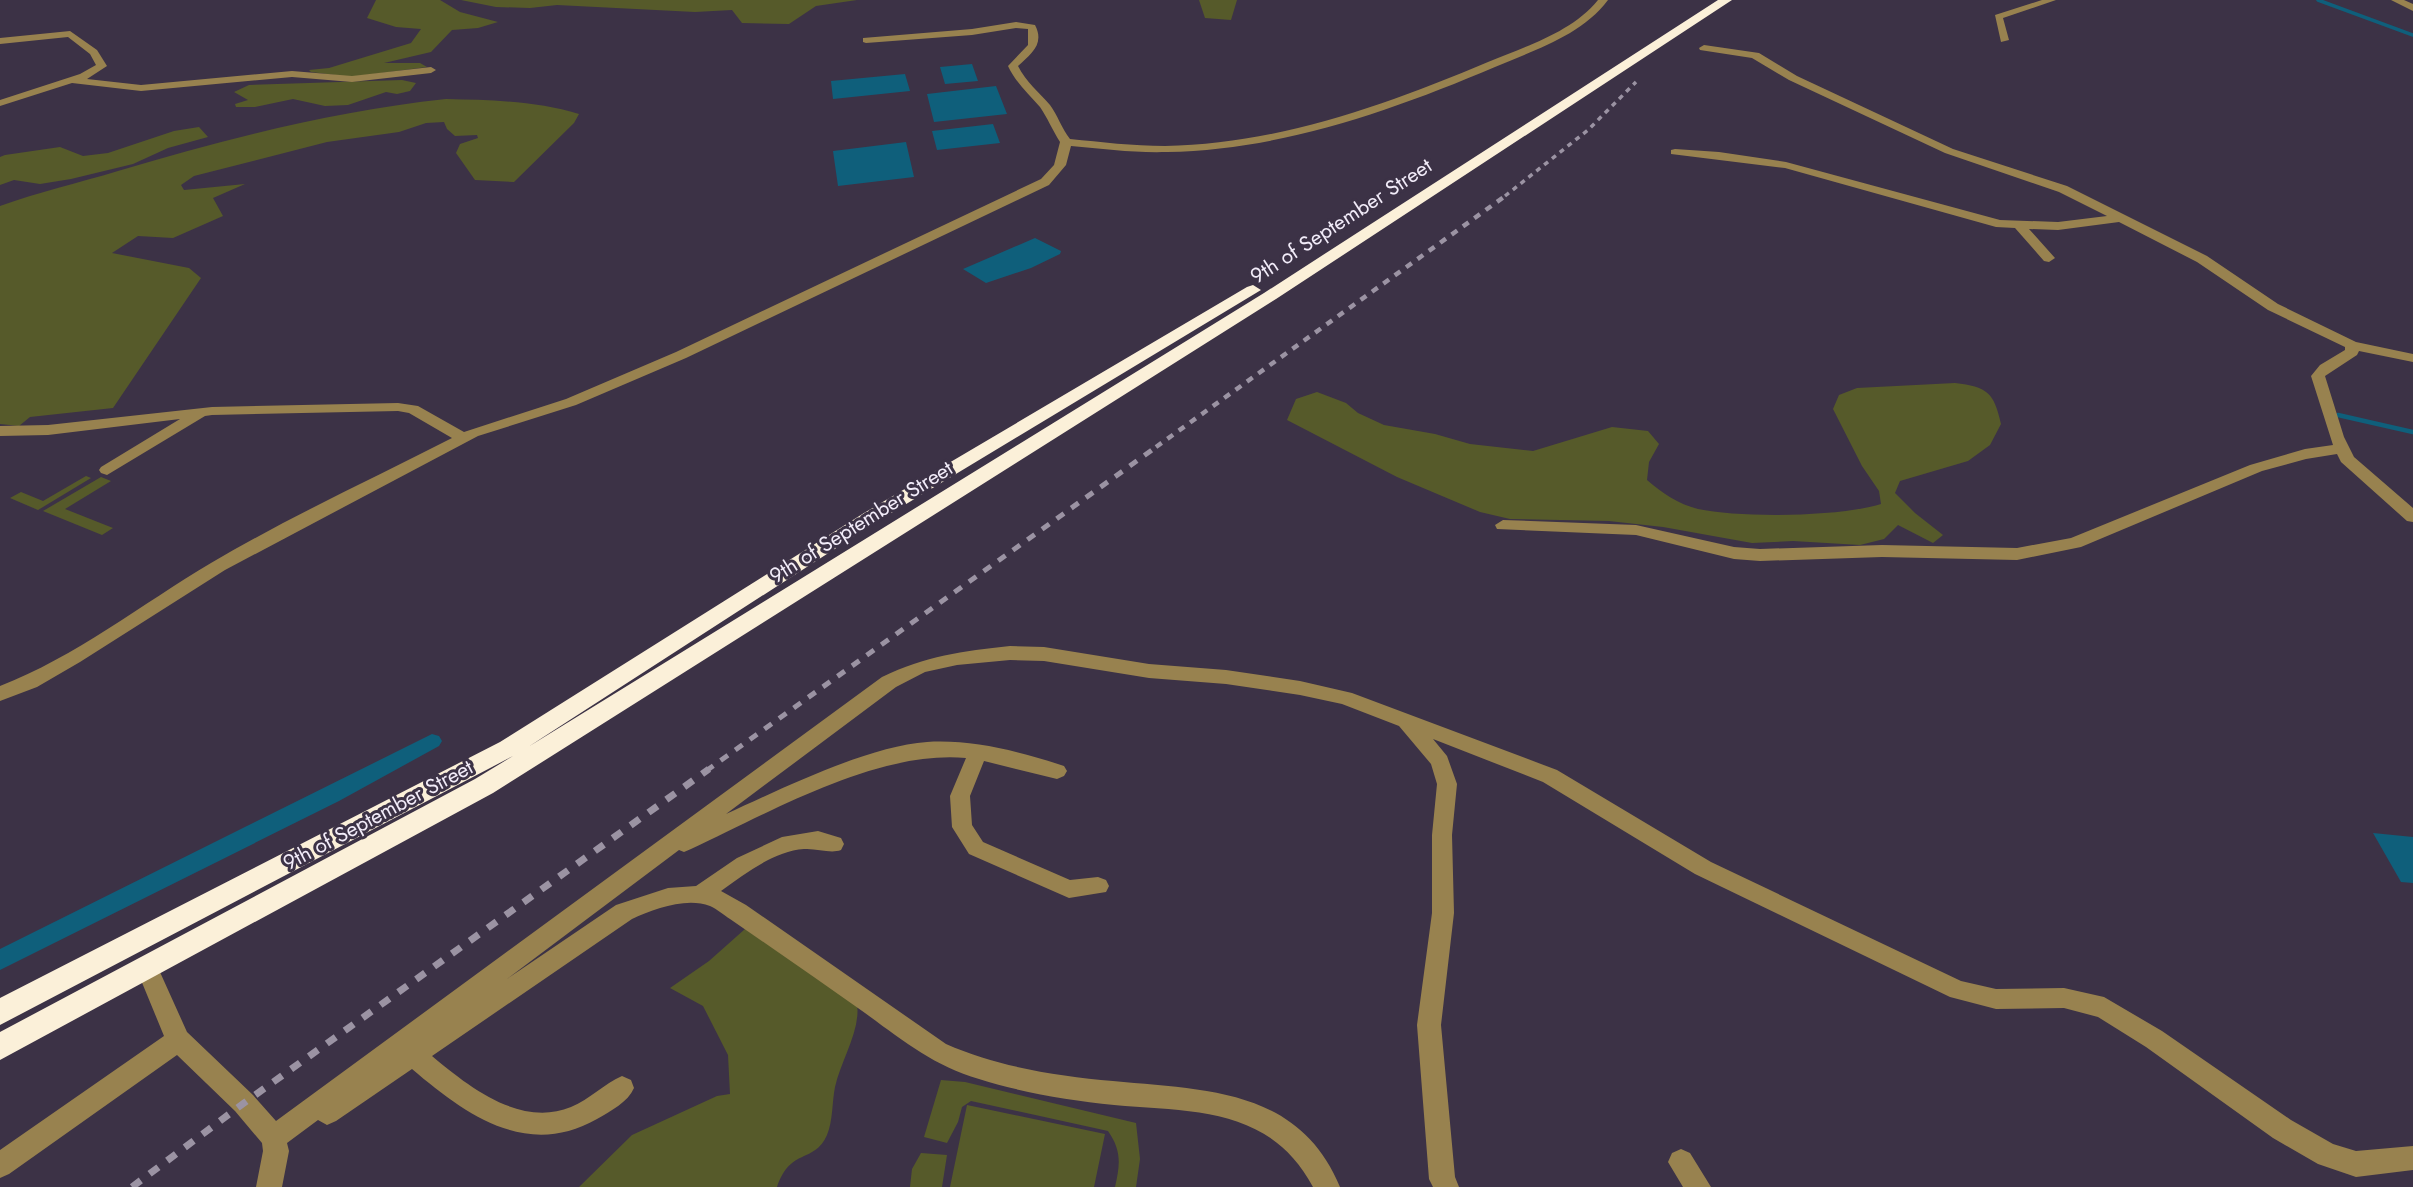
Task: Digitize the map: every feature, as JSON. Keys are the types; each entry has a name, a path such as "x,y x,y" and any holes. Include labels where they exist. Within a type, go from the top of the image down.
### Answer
{"highway":[{"name":"9th of September Street","path":"0,1012 508,748 871,517 1270,279 1709,0"},
{"name":"9th of September Street","path":"0,1047 484,786 1281,289 1726,0"}],"street":[{"path":"1066,142 1169,149 1222,145 1309,131 1425,91 1545,41 1594,13 1603,0"},
{"path":"2004,40 1998,17 2051,0"},
{"path":"2396,0 2413,8"},
{"path":"0,694 30,682 74,657 219,566 464,438 571,401 681,355 1045,183 1055,175 1066,142 1050,119 1047,109 1014,71 1013,66 1033,46 1036,34 1030,25 866,40"},
{"path":"0,41 70,34 100,58 102,66 99,70 72,80 0,103"},
{"path":"1704,48 1755,55 1793,78 1949,151 2063,189 2202,259 2273,307 2353,345 2413,358"},
{"path":"72,80 141,88 297,74 352,79 431,70"},
{"path":"1675,152 1719,155 1786,165 1979,219 2020,226 2058,226 2122,218"},
{"path":"2020,226 2049,258"},
{"path":"2353,345 2352,352 2325,368 2318,376 2341,449 2347,459 2413,517"},
{"path":"0,431 48,430 204,411 398,407 413,409 464,438"},
{"path":"107,470 204,411"},
{"path":"1503,525 1636,530 1734,553 1760,555 1882,551 2017,554 2075,543 2256,468 2305,454 2341,449"},
{"path":"269,1187 275,1144 889,681 920,667 957,658 1010,653 1044,654 1149,671 1226,677 1345,698 1550,776 1703,867 1958,990 1996,999 2064,998 2104,1008 2154,1039 2282,1129 2327,1155 2356,1164 2413,1157"},
{"path":"1405,721 1440,761 1447,784 1442,835 1443,913 1429,1025 1442,1179 1446,1187"},
{"path":"652,858 815,782 897,754 934,749 978,753 1057,771"},
{"path":"978,753 960,796 962,827 976,848 1069,889 1098,886"},
{"path":"699,896 723,877 772,849 800,841 823,839 834,844"},
{"path":"275,1144 413,1055 624,912 654,900 685,894 714,898 738,912 939,1052 983,1068 1029,1080 1233,1106 1268,1118 1298,1140 1327,1187"},
{"path":"147,968 178,1040 244,1103 275,1144"},
{"path":"0,1165 178,1040"},
{"path":"413,1055 446,1083 484,1108 525,1122 556,1123 594,1109 622,1088"},
{"path":"1681,1163 1698,1187"}],"green space":[{"path":"376,0 440,0 460,12 498,22 478,28 452,30 431,52 384,63 420,63 427,67 351,77 311,72 309,70 329,68 411,43 421,29 396,27 367,18"},
{"path":"461,0 857,0 816,6 789,24 742,23 732,10 695,12 557,5 530,8 496,7"},
{"path":"1199,0 1237,0 1231,20 1205,18"},
{"path":"402,80 416,83 410,91 397,94 386,92 348,105 325,106 293,99 255,107 236,107 235,104 248,100 234,92 249,85"},
{"path":"446,99 530,104 579,114 574,123 514,182 475,180 456,153 460,144 478,138 477,135 455,136 444,122 426,123 399,132 327,142 194,176 181,185 184,190 245,184 213,198 223,216 173,238 138,236 112,253 189,268 201,278 113,408 30,417 19,426 0,424 0,206 158,159 280,127"},
{"path":"199,127 208,137 168,148 133,164 40,184 14,180 0,185 0,157 5,155 60,147 83,156 108,153 174,131"},
{"path":"1955,383 1982,389 1987,393 1992,398 2001,424 1990,445 1968,461 1900,481 1895,493 1943,535 1933,543 1898,525 1884,539 1860,545 1793,541 1752,543 1663,527 1609,521 1510,519 1480,512 1397,477 1287,420 1296,399 1317,392 1346,403 1358,413 1384,425 1435,434 1470,444 1533,451 1612,427 1648,431 1659,444 1649,462 1647,480 1677,501 1716,512 1816,514 1881,504 1879,491 1862,466 1833,409 1839,395 1857,388"},
{"path":"86,476 91,478 38,510 10,498 21,492 43,501"},
{"path":"101,477 111,481 65,509 113,528 102,535 43,511"},
{"path":"745,929 857,1004 856,1024 838,1077 830,1124 822,1144 789,1166 777,1187 579,1187 632,1135 717,1096 730,1094 728,1055 703,1006 670,988 709,961"},
{"path":"941,1080 965,1082 1136,1123 1140,1159 1136,1187 1115,1187 1119,1158 1116,1145 1108,1131 971,1101 962,1107 947,1143 924,1137"},
{"path":"967,1105 1105,1134 1094,1187 950,1187"},
{"path":"921,1153 947,1155 942,1187 910,1187 912,1169"}],"water":[{"path":"972,64 978,81 945,84 940,67"},
{"path":"905,74 910,91 833,99 831,81"},
{"path":"996,86 1007,114 934,122 927,94"},
{"path":"993,124 1000,143 937,150 932,131"},
{"path":"906,142 914,177 838,186 833,151"},
{"path":"1035,238 1061,251 1060,254 1031,268 986,283 963,269"},
{"path":"2373,833 2413,837 2413,883 2401,882"}],"waterway":[{"path":"2318,0 2413,35"},
{"path":"2338,415 2413,432"},
{"path":"0,960 332,795 432,741"}],"railway":[{"path":"1505,196 1588,130 1636,82"},
{"path":"1156,447 1508,194"},
{"path":"706,771 1159,445"},
{"path":"132,1187 244,1103 709,769"}]}
